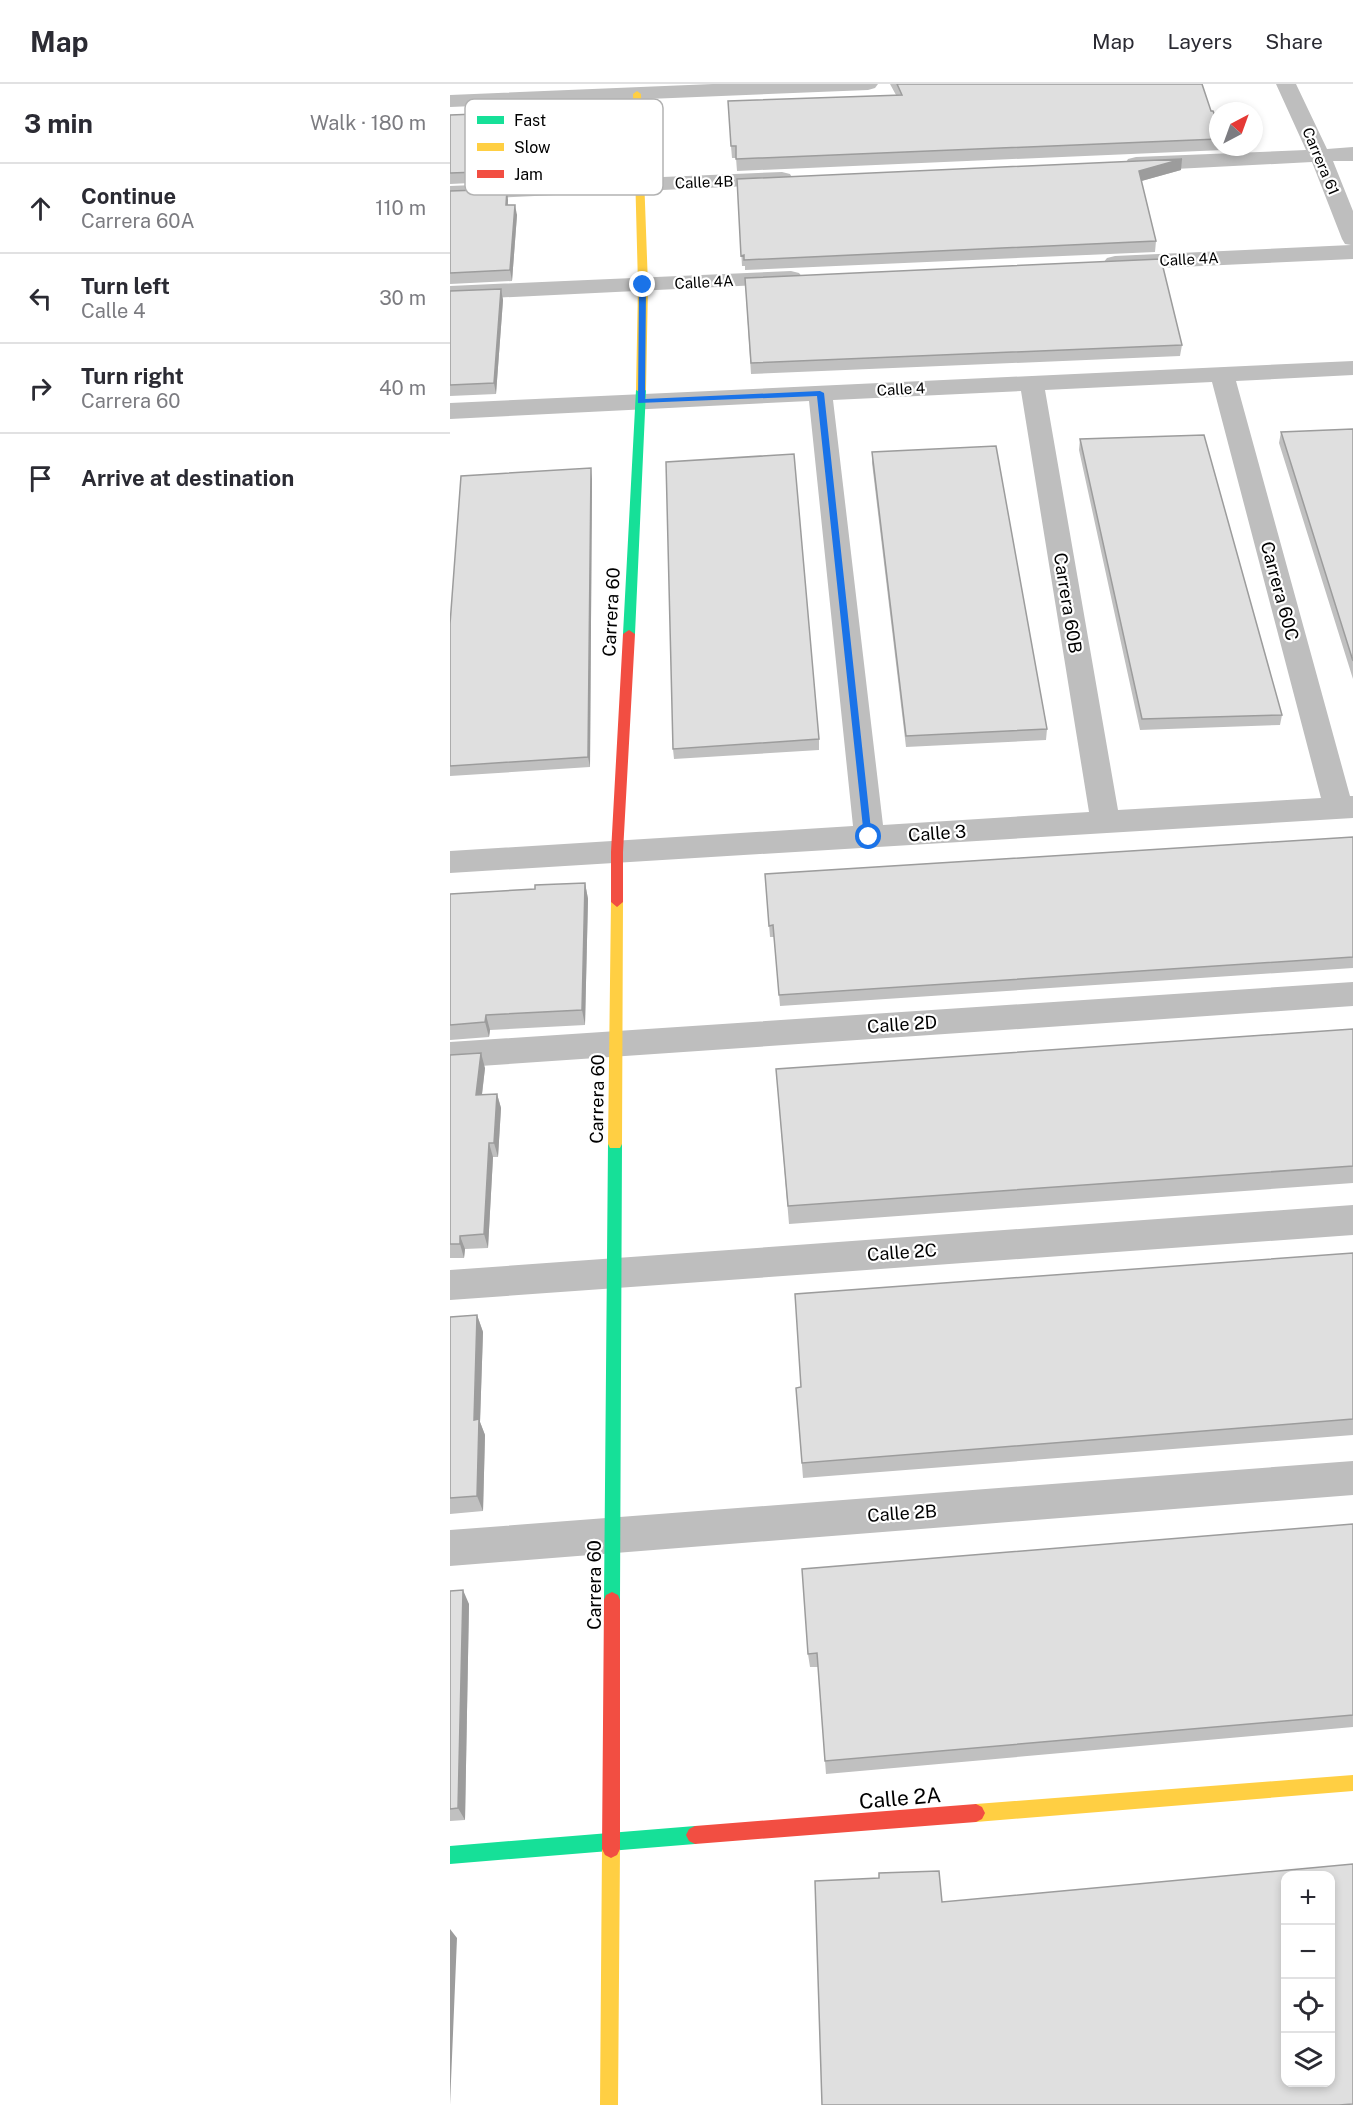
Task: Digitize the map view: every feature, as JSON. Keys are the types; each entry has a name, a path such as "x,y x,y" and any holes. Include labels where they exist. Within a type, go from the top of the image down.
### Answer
{"street":[{"path":"503,99 868,84"},
{"name":"Carrera 61","path":"1286,84 1320,156 1353,239"},
{"name":"Carrera 60","path":"637,94 637,99"},
{"path":"450,101 465,100"},
{"path":"1117,164 1353,154"},
{"name":"Calle 4B","path":"663,184 806,178"},
{"name":"Calle 4B","path":"450,193 465,192"},
{"name":"Carrera 60","path":"609,2105 616,852 641,402 643,285 638,195"},
{"name":"Calle 4A","path":"1093,264 1353,252"},
{"name":"Calle 4A","path":"450,293 808,277"},
{"name":"Calle 4","path":"450,411 1353,368"},
{"name":"Carrera 60C","path":"1222,374 1346,808"},
{"name":"Carrera 60B","path":"1032,383 1105,822"},
{"path":"820,393 869,837"},
{"name":"Calle 3","path":"450,862 1346,808"},
{"name":"Calle 2D","path":"450,1055 1353,994"},
{"name":"Calle 2C","path":"450,1284 1353,1220"},
{"name":"Calle 2B","path":"450,1548 1353,1478"},
{"name":"Calle 2A","path":"450,1855 1353,1783"}],"building":[{"path":"897,84 1202,84 1209,105 1209,139 736,159 736,146 731,146 728,101 902,95"},
{"path":"465,114 465,172 450,173 450,115"},
{"path":"1182,159 1139,171 1156,241 744,260 744,255 741,256 737,179"},
{"path":"465,190 465,195 507,195 506,205 515,205 510,270 450,273 450,191"},
{"path":"1161,259 1182,345 751,363 745,278"},
{"path":"501,289 494,383 450,385 450,291"},
{"path":"1353,429 1353,661 1281,432"},
{"path":"1204,435 1282,715 1142,719 1080,439"},
{"path":"996,446 1047,729 906,736 872,452"},
{"path":"794,454 819,739 673,749 666,462"},
{"path":"591,468 588,757 450,766 450,624 461,476"},
{"path":"1353,837 1353,957 779,995 773,925 769,926 765,874"},
{"path":"585,883 582,1010 486,1015 485,1022 450,1025 450,894 535,889 535,885"},
{"path":"1353,1029 1353,1166 788,1206 776,1069"},
{"path":"481,1053 476,1095 497,1094 494,1143 489,1143 484,1234 460,1236 460,1244 450,1244 450,1055"},
{"path":"1353,1253 1353,1419 802,1463 796,1388 801,1387 795,1294"},
{"path":"477,1315 474,1420 479,1419 477,1496 450,1498 450,1317"},
{"path":"1353,1524 1353,1715 825,1761 817,1653 808,1654 802,1569"},
{"path":"463,1590 458,1808 450,1809 450,1591"},
{"path":"1353,1864 1353,2104 822,2105 815,1881 879,1878 879,1873 939,1871 942,1902"}],"traffic: fast":[{"path":"629,634 641,390"},
{"path":"612,1600 615,1144"},
{"path":"450,1855 695,1835"}],"traffic: slow":[{"path":"637,94 637,99"},
{"path":"640,195 643,285 641,390"},
{"path":"615,1144 617,902"},
{"path":"976,1813 1353,1783"},
{"path":"609,2105 611,1849"}],"traffic: jam":[{"path":"617,902 617,852 629,634"},
{"path":"611,1849 612,1600"},
{"path":"695,1835 976,1813"}],"route":[{"path":"643,285 641,402 820,393 869,837"}]}
